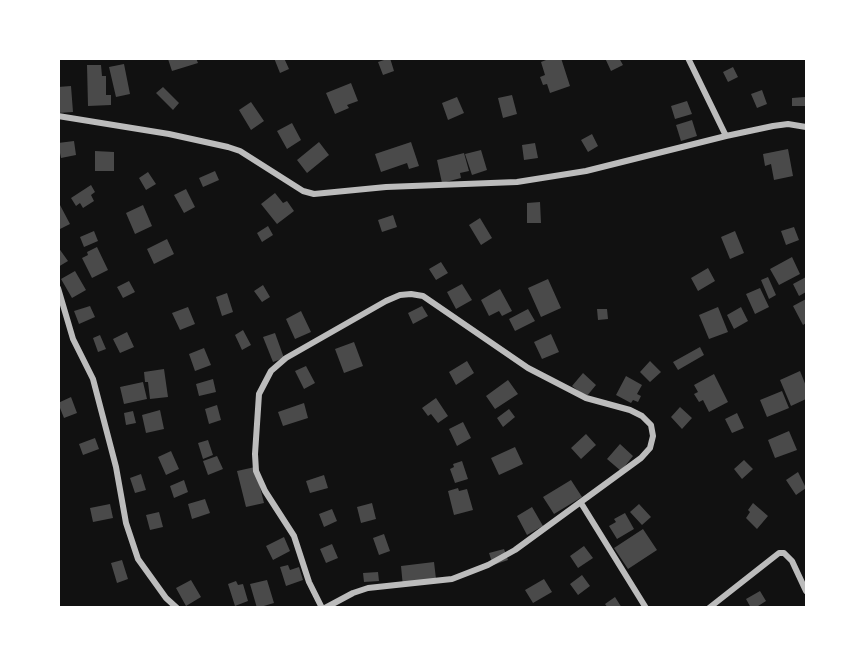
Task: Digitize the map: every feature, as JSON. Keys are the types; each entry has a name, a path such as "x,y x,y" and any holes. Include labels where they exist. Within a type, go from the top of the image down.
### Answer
{"street":[{"path":"688,58 726,136"},
{"path":"58,116 169,134 228,147 240,151 303,191 314,194 386,187 517,182 586,171 726,136 788,124 807,127"},
{"path":"58,288 73,339 93,379 116,467 126,523 138,559 166,598 177,608"},
{"path":"411,294 423,296 528,368 586,398 636,413 651,425 653,436 650,448 617,477 515,550 469,573 431,582 368,588 324,608 309,582 294,536 265,491 256,471 259,394 271,371 286,358 386,301 411,294"},
{"path":"581,503 646,608"},
{"path":"709,608 779,553 784,553 792,561 807,591"}],"building":[{"path":"196,58 198,63 172,71 168,59"},
{"path":"274,58 284,58 289,69 280,73"},
{"path":"390,58 394,71 383,75 378,62"},
{"path":"551,58 561,58 570,86 550,93 547,84 543,85 540,77 545,75 541,62"},
{"path":"605,58 619,58 623,65 611,71"},
{"path":"124,64 130,94 116,97 109,67"},
{"path":"87,65 101,65 102,76 106,76 106,95 111,95 111,105 88,106"},
{"path":"733,67 738,77 728,82 723,72"},
{"path":"351,83 358,101 347,105 349,108 335,114 326,93"},
{"path":"71,86 73,112 58,113 58,87"},
{"path":"163,87 179,103 173,110 156,93"},
{"path":"762,90 767,104 757,108 751,94"},
{"path":"512,95 517,114 503,118 498,98"},
{"path":"457,97 464,113 448,120 442,103"},
{"path":"805,97 805,106 792,106 792,98"},
{"path":"687,101 692,114 675,119 671,106"},
{"path":"251,102 264,121 251,130 239,110"},
{"path":"692,120 697,136 681,141 676,125"},
{"path":"292,123 301,140 287,149 277,131"},
{"path":"592,134 598,146 588,152 581,140"},
{"path":"74,141 76,155 61,158 58,143"},
{"path":"319,142 329,155 307,173 297,160"},
{"path":"411,142 419,166 409,169 407,163 381,172 375,154"},
{"path":"535,143 538,158 524,160 522,145"},
{"path":"788,149 793,176 774,180 771,164 765,166 763,154"},
{"path":"481,150 487,170 472,175 465,154"},
{"path":"95,151 114,152 114,171 95,171"},
{"path":"464,153 469,171 460,173 461,178 442,183 437,160"},
{"path":"215,171 219,180 203,187 199,178"},
{"path":"148,172 156,184 146,190 139,178"},
{"path":"91,185 95,192 91,195 94,201 83,208 80,203 76,206 71,198"},
{"path":"186,189 195,207 184,213 174,195"},
{"path":"275,193 283,203 287,201 294,211 277,224 261,204"},
{"path":"540,202 541,223 527,223 527,203"},
{"path":"60,205 70,224 58,230 58,206"},
{"path":"143,205 152,226 135,234 126,213"},
{"path":"393,215 397,227 382,232 378,220"},
{"path":"480,218 492,238 481,245 469,225"},
{"path":"268,226 273,235 262,242 257,233"},
{"path":"794,227 799,240 786,245 781,231"},
{"path":"94,231 98,241 84,247 80,237"},
{"path":"735,231 744,253 730,259 721,237"},
{"path":"167,239 174,254 154,264 147,249"},
{"path":"58,247 68,261 58,267"},
{"path":"97,247 108,270 92,278 82,258 88,255 87,252"},
{"path":"792,257 800,274 779,285 770,269"},
{"path":"441,262 448,273 436,280 429,269"},
{"path":"708,268 715,281 698,291 691,278"},
{"path":"75,271 86,290 72,298 61,279"},
{"path":"768,277 776,295 769,299 761,280"},
{"path":"806,277 806,292 799,296 793,284"},
{"path":"548,279 561,308 541,317 528,288"},
{"path":"129,281 135,292 123,298 117,287"},
{"path":"462,284 472,300 456,309 447,292"},
{"path":"263,285 270,297 262,302 254,291"},
{"path":"760,288 769,307 755,314 746,294"},
{"path":"500,289 512,311 502,316 499,311 489,316 481,300"},
{"path":"227,293 233,312 222,316 216,297"},
{"path":"806,299 806,323 803,325 793,306"},
{"path":"90,306 95,317 79,324 74,311"},
{"path":"422,306 428,316 413,324 408,313"},
{"path":"188,307 195,324 180,330 172,313"},
{"path":"718,307 728,332 709,339 699,315"},
{"path":"741,307 748,321 734,329 727,315"},
{"path":"528,309 535,321 515,331 509,319"},
{"path":"597,309 607,309 608,319 598,320"},
{"path":"301,311 311,332 295,339 286,319"},
{"path":"243,330 251,345 242,350 235,335"},
{"path":"127,332 134,347 120,353 113,339"},
{"path":"275,333 284,358 273,362 263,337"},
{"path":"551,334 559,352 542,359 534,342"},
{"path":"100,335 106,349 98,352 93,338"},
{"path":"354,342 363,366 344,373 335,349"},
{"path":"700,347 704,355 678,370 673,362"},
{"path":"204,348 211,365 195,371 189,354"},
{"path":"467,361 474,373 456,385 449,372"},
{"path":"650,361 661,372 650,382 640,372"},
{"path":"306,366 315,383 304,389 295,371"},
{"path":"164,369 168,397 150,399 144,372"},
{"path":"800,371 806,386 806,399 791,406 780,380"},
{"path":"583,373 596,385 586,397 572,386"},
{"path":"714,374 728,402 709,412 703,400 699,402 694,394 698,392 694,385"},
{"path":"626,376 642,385 637,394 641,396 638,402 633,400 631,403 616,395"},
{"path":"213,379 216,392 199,396 196,384"},
{"path":"508,380 518,394 495,409 486,396"},
{"path":"143,382 147,399 124,404 120,387"},
{"path":"782,391 789,408 767,417 760,400"},
{"path":"71,397 77,413 64,418 58,403"},
{"path":"436,398 448,416 438,423 422,408"},
{"path":"304,403 308,418 283,426 278,412"},
{"path":"217,405 221,420 209,424 205,409"},
{"path":"680,407 692,418 682,429 671,417"},
{"path":"509,409 515,417 503,427 497,418"},
{"path":"160,410 164,429 146,433 142,415"},
{"path":"133,411 136,423 126,425 124,413"},
{"path":"737,413 744,428 732,433 725,419"},
{"path":"463,422 471,438 457,446 449,429"},
{"path":"789,431 797,450 775,458 768,440"},
{"path":"586,434 596,445 581,459 571,448"},
{"path":"95,438 99,449 83,455 79,444"},
{"path":"208,440 213,455 203,459 198,443"},
{"path":"620,444 633,456 621,471 607,459"},
{"path":"515,447 523,464 499,475 491,458"},
{"path":"171,451 179,469 166,475 158,457"},
{"path":"217,456 223,469 208,475 203,461"},
{"path":"744,460 753,469 742,479 734,469"},
{"path":"462,461 468,479 455,483 450,469 454,467 453,464"},
{"path":"255,467 264,503 246,507 237,471"},
{"path":"798,472 806,488 796,495 786,480"},
{"path":"141,474 146,490 135,493 130,478"},
{"path":"324,475 328,488 310,493 306,481"},
{"path":"184,480 188,492 174,498 170,486"},
{"path":"571,480 582,497 554,514 543,497"},
{"path":"458,488 459,491 467,489 473,510 454,515 448,491"},
{"path":"205,499 210,513 192,519 188,504"},
{"path":"372,503 376,519 361,523 357,507"},
{"path":"753,503 768,516 757,529 746,518"},
{"path":"110,504 113,518 93,522 90,508"},
{"path":"639,504 651,517 642,525 630,512"},
{"path":"532,507 543,526 527,535 517,516"},
{"path":"332,509 337,521 324,527 319,514"},
{"path":"159,512 163,527 150,530 146,515"},
{"path":"625,513 634,529 617,539 609,526 616,522 614,519"},
{"path":"643,529 657,550 628,569 614,548"},
{"path":"384,534 390,551 379,555 373,538"},
{"path":"284,537 290,551 273,560 266,546"},
{"path":"332,544 338,558 326,563 320,549"},
{"path":"584,546 593,558 578,568 570,556"},
{"path":"504,549 508,560 493,565 489,553"},
{"path":"122,560 128,579 117,583 111,563"},
{"path":"434,562 436,579 403,587 401,566"},
{"path":"288,565 290,570 299,567 303,580 286,586 280,567"},
{"path":"378,572 379,581 364,582 363,573"},
{"path":"582,575 590,586 578,595 570,584"},
{"path":"544,579 552,592 533,603 525,590"},
{"path":"191,580 201,597 186,606 176,588"},
{"path":"267,580 274,603 257,608 250,584"},
{"path":"236,581 238,585 243,584 248,601 235,606 228,584"},
{"path":"760,591 766,601 751,608 746,599"},
{"path":"615,597 622,608 608,608 605,604"}]}
